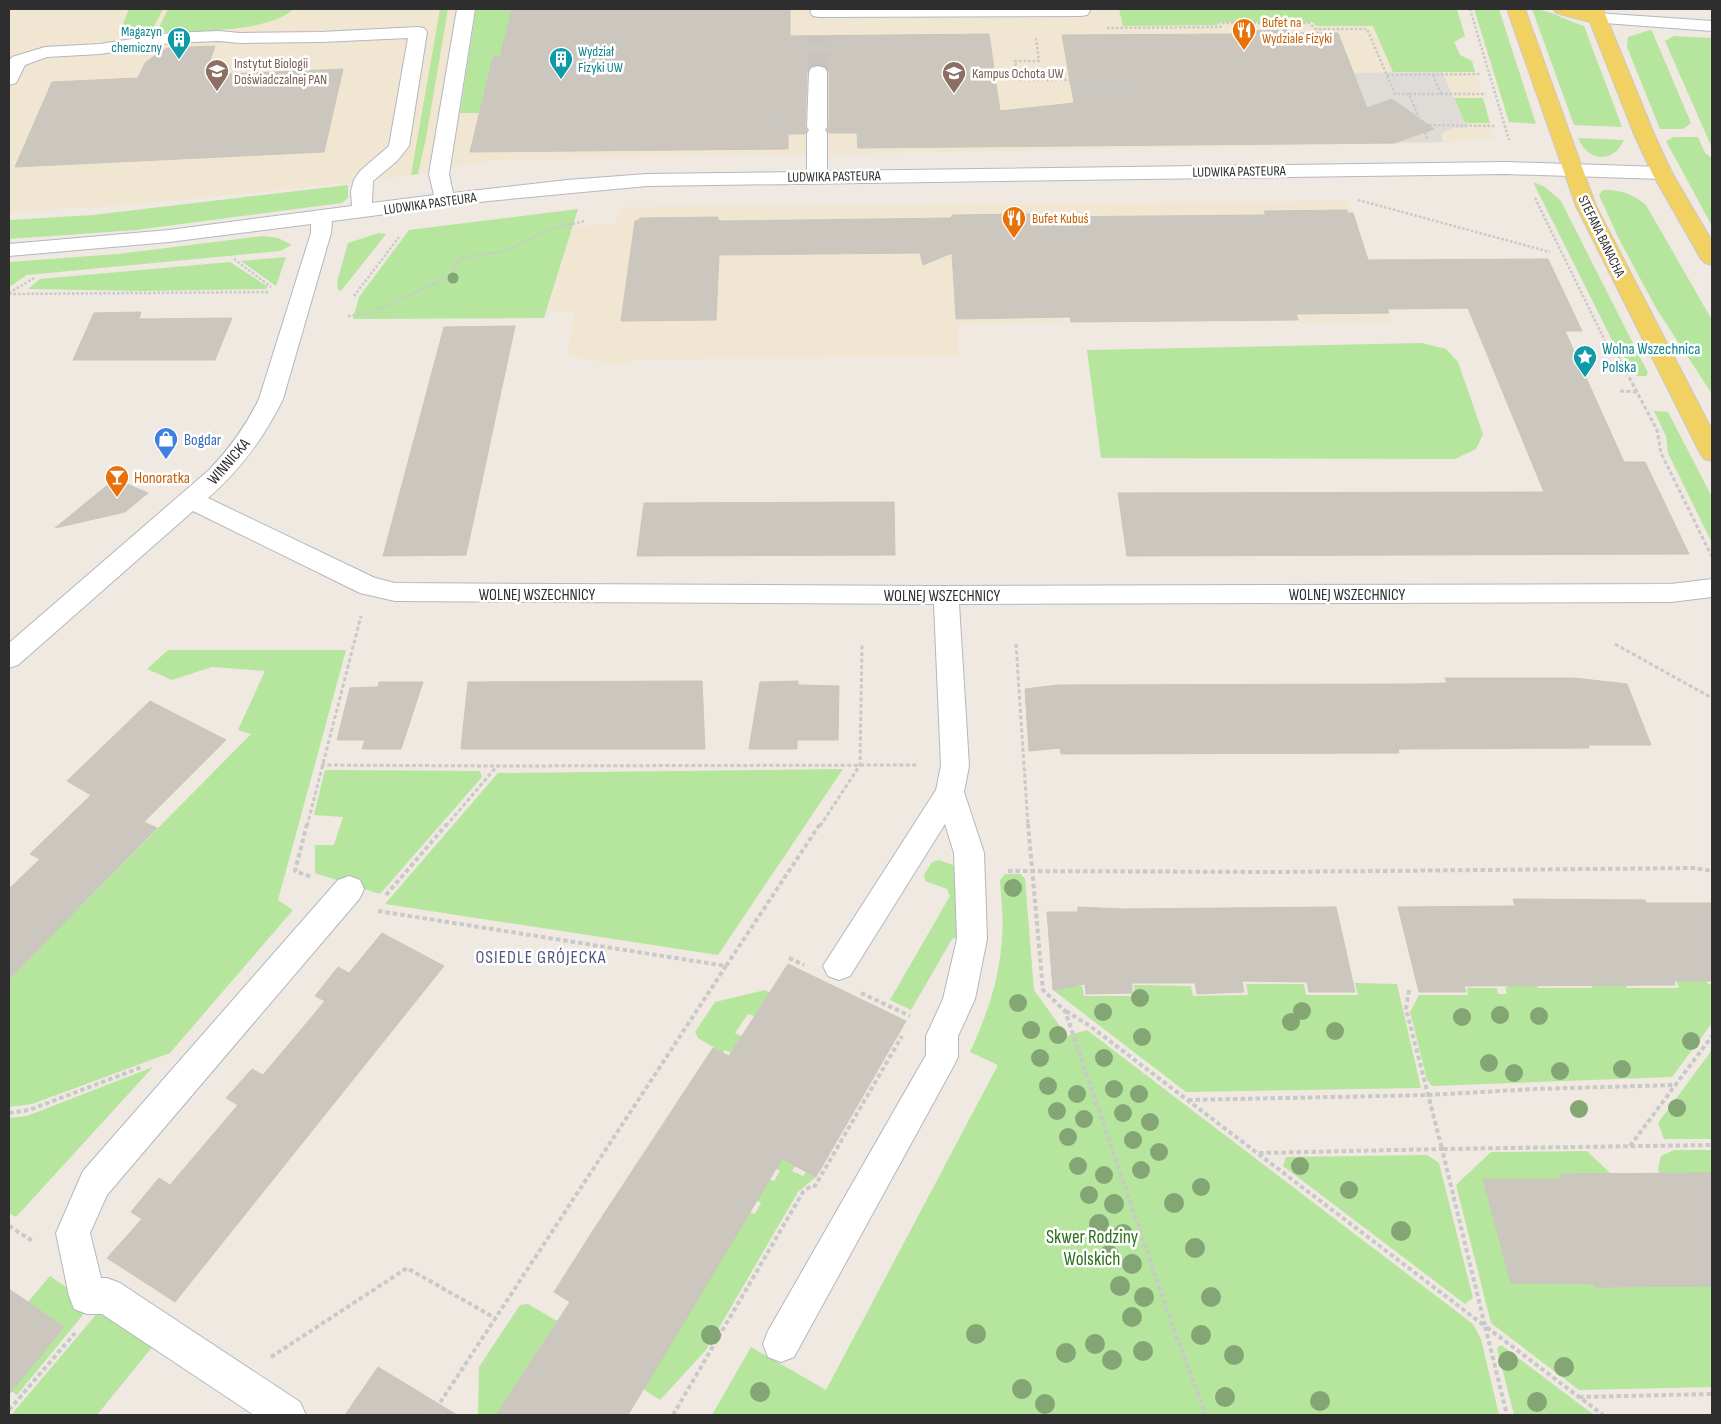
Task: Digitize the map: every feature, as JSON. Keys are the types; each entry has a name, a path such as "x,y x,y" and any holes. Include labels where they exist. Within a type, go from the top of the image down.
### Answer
{"main road":[{"name":"STEFANA BANACHA","path":"1516,9 1586,206 1712,453"},
{"path":"1562,9 1595,14 1662,173 1712,259"}],"street":[{"path":"445,201 439,174 466,9"},
{"path":"819,16 1077,10"},
{"path":"1595,14 1712,26"},
{"path":"9,79 18,61 45,52 108,48 170,38 219,36 240,38 418,32 399,146 390,159 369,174 362,183 362,212"},
{"path":"817,176 818,72"},
{"name":"LUDWIKA PASTEURA","path":"9,250 103,243 591,183 702,178 817,176 1456,168 1662,173"},
{"name":"WINNICKA","path":"9,658 192,500 241,450 259,423 271,399 322,233 322,217"},
{"name":"WOLNEJ WSZECHNICY","path":"192,500 369,586 395,592 946,595 1671,594 1703,589"},
{"path":"781,1344 942,1057 942,1036 959,999 972,939 970,871 969,853 953,779 946,595"},
{"path":"839,966 953,779"},
{"path":"287,1415 106,1296 86,1296 73,1233 95,1183 349,889"}],"path":[{"path":"1470,9 1511,145"},
{"path":"1077,10 1078,29 1220,26 1223,23 1309,23 1316,29 1368,29 1395,94 1486,94"},
{"path":"1036,37 1039,61 1015,61 1018,80 1071,80 1089,88 1131,88 1134,105"},
{"path":"1387,75 1481,74"},
{"path":"1433,75 1441,94"},
{"path":"1089,88 1092,106"},
{"path":"1409,94 1419,118"},
{"path":"1430,125 1496,126"},
{"path":"1535,198 1605,341 1624,364 1657,430 1661,453 1712,558"},
{"path":"1356,200 1550,252"},
{"path":"348,316 371,313 453,274 457,259 505,251 551,229 585,221"},
{"path":"354,296 401,234"},
{"path":"9,294 277,292 234,259"},
{"path":"1620,391 1646,392"},
{"path":"369,586 295,871 380,901"},
{"path":"432,1415 860,765 862,644"},
{"path":"1016,644 1031,871 1043,990 1065,1011 1090,1026 1603,1415"},
{"path":"1615,644 1712,698"},
{"path":"321,765 860,765 953,779"},
{"path":"497,766 372,910 726,966"},
{"path":"970,871 1274,872 1694,868 1712,870"},
{"path":"789,958 807,967"},
{"path":"1409,990 1406,1009 1507,1415"},
{"path":"860,992 912,1017 908,1026"},
{"path":"1065,1011 1175,1333 1206,1415"},
{"path":"673,1415 803,1192 811,1186 815,1186 903,1034"},
{"path":"1630,1146 1712,1036"},
{"path":"9,1113 29,1110 146,1066"},
{"path":"1188,1100 1428,1095 1534,1089 1676,1085"},
{"path":"1258,1154 1712,1144"},
{"path":"235,1381 407,1268 495,1318"},
{"path":"9,1410 106,1296"},
{"path":"1579,1397 1712,1394"}],"shaded area":[{"name":"Kampus Ochota UW","path":"9,9 1457,9 1465,36 1454,42 1460,55 1472,61 1495,138 1432,143 495,160 411,175 363,181 144,204 9,212"},
{"path":"1442,72 1467,128 1452,128 1441,134 1443,142 1381,143 1354,73"},
{"path":"1348,201 1392,322 1299,323 1296,314 1055,263 1063,323 957,324 959,356 651,359 637,360 619,365 567,356 575,312 548,312 573,227 616,224 620,207"}],"green space":[{"path":"129,9 163,9 151,32 138,32 126,28 123,24"},
{"path":"168,9 294,9 281,17 248,27 157,32"},
{"path":"440,9 448,9 426,138 418,174 411,175"},
{"path":"476,9 512,9 504,40 517,56 493,57 479,113 460,113"},
{"path":"1119,9 1457,9 1465,36 1454,42 1460,55 1472,61 1475,72 1393,72 1373,26 1317,26 1312,22 1222,22 1217,25 1123,26"},
{"path":"1474,9 1499,9 1536,124 1509,122"},
{"path":"1532,9 1551,13 1584,26 1622,127 1574,125"},
{"path":"1650,30 1691,123 1683,129 1660,129 1627,47 1628,37"},
{"path":"1674,36 1712,38 1712,148 1665,41"},
{"path":"1454,98 1483,98 1490,123 1465,123"},
{"path":"1674,137 1698,137 1705,153 1712,158 1712,226 1666,141"},
{"path":"1578,138 1624,140 1614,153 1601,157 1594,156 1588,152"},
{"path":"1533,182 1545,187 1561,201 1648,373 1646,376 1637,376 1613,342"},
{"path":"348,185 348,198 342,203 136,230 9,239 9,220 93,215"},
{"path":"1603,190 1615,190 1626,193 1646,205 1712,320 1712,394 1656,308 1618,237 1599,195"},
{"path":"578,209 544,318 353,319 359,297 409,230"},
{"path":"379,233 386,234 341,291 338,290 337,282 348,243"},
{"path":"263,236 278,238 292,245 280,251 27,275 9,287 9,262 118,254"},
{"path":"286,257 276,286 241,261"},
{"path":"230,262 268,287 265,289 141,291 28,289 40,279"},
{"path":"1422,343 1446,349 1458,362 1483,434 1476,449 1455,459 1101,458 1087,350"},
{"path":"1654,411 1668,412 1712,497 1712,543 1668,453 1666,436"},
{"path":"168,650 346,650 278,900 293,910 170,1053 32,1104 9,1107 9,979 251,734 238,730 265,671 212,667 172,680 147,669"},
{"path":"843,769 718,955 385,904 498,773"},
{"path":"325,770 480,771 482,777 380,894 315,873 315,845 334,845 343,817 314,815"},
{"path":"939,860 953,865 957,870 958,937 952,939 911,1010 890,1000 950,896 947,889 925,881 924,875 932,862"},
{"name":"Skwer Rodziny Wolskich","path":"1005,874 1021,874 1025,879 1034,990 1067,1036 1087,1030 1473,1324 1481,1339 1499,1415 712,1415 751,1347 826,1390 998,1065 970,1052 987,1010 999,967 1003,923 1000,880"},
{"path":"1623,976 1627,988 1679,988 1675,977 1705,976 1708,984 1712,984 1712,1023 1672,1077 1432,1086 1427,1080 1410,1012 1419,995 1468,995 1467,988 1497,988 1498,994 1507,994 1505,987 1508,987 1506,981 1536,981 1538,988 1592,988 1589,977"},
{"path":"1355,983 1397,984 1421,1088 1186,1092 1053,990 1057,986 1082,986 1084,996 1135,996 1134,985 1191,986 1193,996 1248,995 1246,984 1304,984 1306,995 1358,995"},
{"path":"765,990 770,993 754,1016 748,1014 735,1033 742,1036 731,1053 725,1050 723,1053 698,1038 695,1032 715,1002"},
{"path":"1712,1050 1712,1139 1664,1139 1658,1123"},
{"path":"153,1067 16,1217 9,1213 9,1118 27,1116"},
{"path":"1674,1150 1712,1150 1712,1179 1710,1173 1659,1173 1658,1168 1661,1156"},
{"path":"1587,1151 1611,1174 1561,1174 1564,1185 1526,1186 1523,1179 1484,1179 1511,1282 1591,1274 1596,1287 1648,1287 1643,1272 1692,1272 1697,1286 1712,1286 1712,1387 1579,1390 1491,1323 1456,1185 1491,1152"},
{"path":"1427,1155 1439,1163 1473,1298 1465,1304 1283,1166 1286,1157"},
{"path":"780,1159 795,1166 792,1171 803,1176 806,1172 816,1177 798,1192 706,1350 660,1400 643,1389 749,1212 755,1214 761,1203 756,1200 769,1179 774,1181 780,1171 775,1168"},
{"path":"50,1276 91,1305 17,1395 11,1391 64,1327 28,1302"},
{"path":"528,1304 557,1321 496,1415 478,1415 479,1367 520,1305"},
{"path":"100,1310 153,1346 97,1415 11,1415"},
{"path":"1501,1345 1594,1415 1514,1415 1497,1348"}],"building":[{"name":"Kampus Ochota UW","path":"512,9 790,9 790,36 989,34 1000,111 1074,103 1062,35 1237,34 1236,31 1287,30 1288,33 1338,33 1367,108 1392,99 1434,129 1394,143 858,148 857,133 829,133 827,130 829,127 829,72 826,66 817,64 810,66 807,72 805,127 807,130 805,134 788,134 788,149 470,152 493,57 500,57"},
{"path":"215,46 205,75 343,69 324,152 15,167 52,82 138,78 145,63 168,48"},
{"path":"1347,210 1347,213 1353,213 1368,260 1548,259 1582,331 1565,331 1624,462 1645,462 1689,554 1127,556 1118,493 1544,492 1468,308 1387,309 1389,313 1296,314 1298,320 1071,322 1070,317 956,319 952,253 923,265 920,253 719,255 716,320 621,321 635,221 640,218 718,217 718,220 722,221 950,218 953,215 1032,214 1033,216 1040,217 1266,215 1264,211"},
{"path":"141,312 139,319 232,318 215,360 73,360 94,313"},
{"path":"515,326 466,555 383,556 444,327"},
{"name":"Honoratka","path":"115,479 148,493 125,512 55,528"},
{"path":"894,502 895,555 637,556 644,503"},
{"path":"1445,678 1574,678 1627,684 1651,745 1588,745 1589,748 1398,749 1399,753 1061,754 1060,748 1029,751 1025,689 1058,685 1447,683"},
{"path":"702,681 705,749 461,749 468,682"},
{"path":"798,681 798,685 839,686 838,740 797,740 797,749 749,749 760,682"},
{"path":"379,682 423,682 401,749 362,749 365,740 337,740 350,688 378,687"},
{"path":"150,701 226,740 144,822 157,828 9,979 9,889 40,859 30,854 91,795 67,781"},
{"path":"1513,899 1645,900 1646,903 1712,903 1712,981 1674,981 1675,985 1464,986 1466,992 1419,992 1398,907 1515,906"},
{"path":"1078,907 1122,909 1336,907 1355,992 1309,992 1307,982 1242,981 1244,992 1197,994 1195,983 1132,983 1132,993 1086,994 1085,984 1053,990 1047,912 1078,912"},
{"path":"382,933 444,966 175,1302 107,1258 142,1219 131,1212 159,1178 170,1185 238,1105 226,1098 252,1069 263,1075 325,1001 315,996 338,967 349,973"},
{"path":"788,964 906,1021 816,1177 782,1159 628,1415 496,1415 570,1302 554,1292 594,1229 713,1048 729,1056"},
{"path":"1712,1173 1712,1286 1595,1287 1594,1284 1511,1283 1483,1179 1562,1179 1561,1174"},
{"path":"9,1289 64,1327 9,1394"},
{"path":"378,1367 457,1415 345,1415"}],"tunnel":[{"path":"818,72 819,36"}],"place":[{"name":"Bufet na Wydziale Fizyki","path":"1244,51"},
{"name":"Magazyn chemiczny","path":"179,60"},
{"name":"Wydział Fizyki UW","path":"561,80"},
{"name":"Instytut Biologii Doświadczalnej PAN","path":"217,92"},
{"name":"Kampus Ochota UW","path":"954,94"},
{"name":"Bufet Kubuś","path":"1014,239"},
{"name":"Wolna Wszechnica Polska","path":"1585,378"},
{"name":"Bogdar","path":"166,460"},
{"name":"Honoratka","path":"117,498"}],"district":[{"name":"OSIEDLE GRÓJECKA","path":"541,957"}]}
